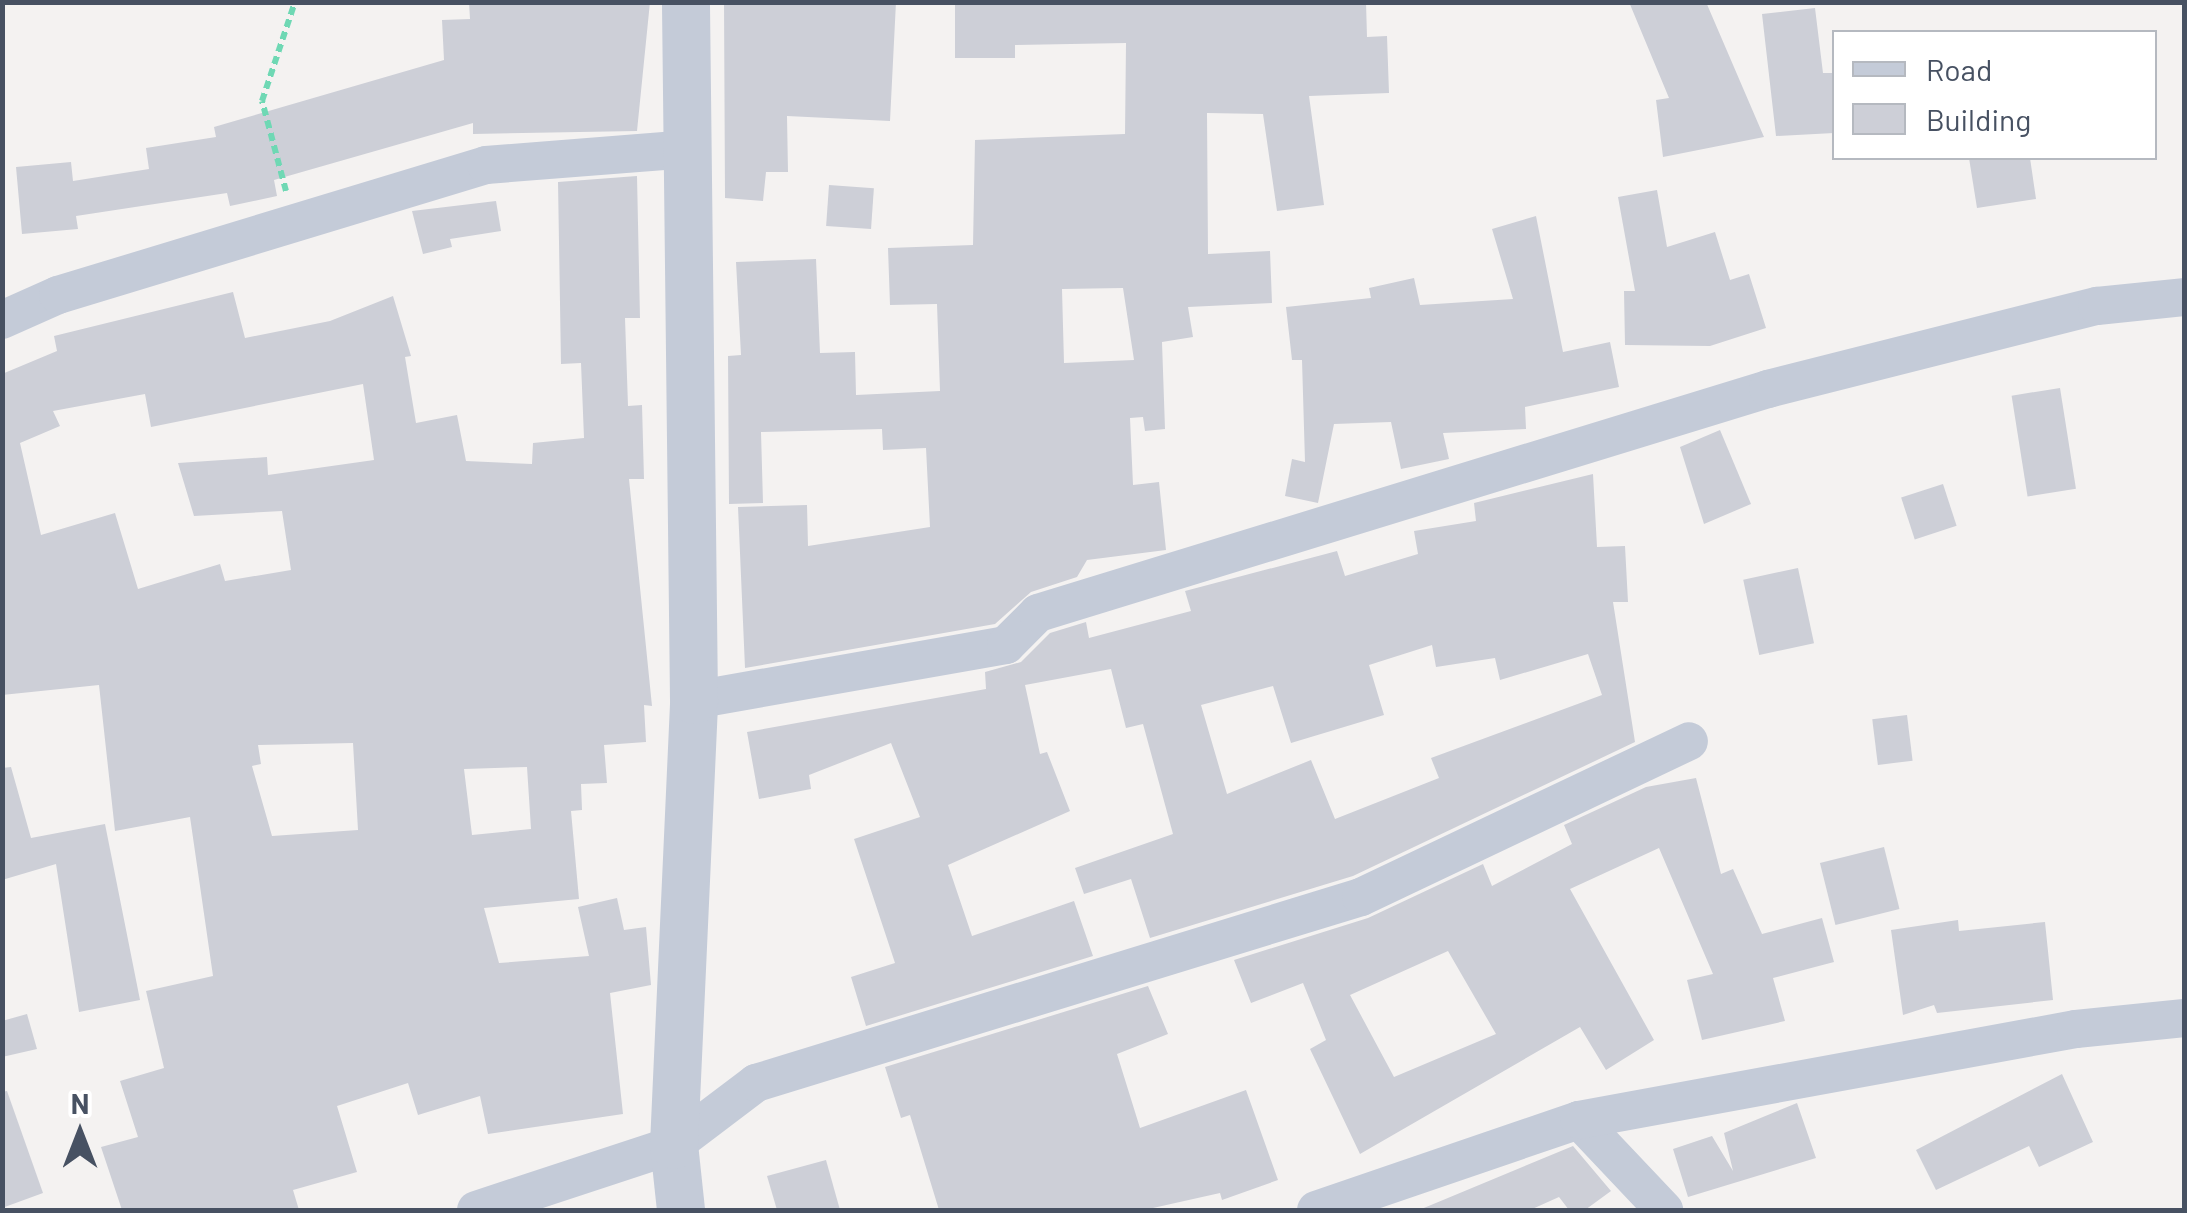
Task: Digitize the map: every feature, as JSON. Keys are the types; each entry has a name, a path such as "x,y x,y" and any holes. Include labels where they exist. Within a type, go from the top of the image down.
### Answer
{"street":[{"path":"682,1210 674,1145 694,700 686,2"},
{"path":"2,320 58,294 486,165 689,148"},
{"path":"694,700 1006,645 1038,613 1768,389 2097,306 2184,297"},
{"path":"476,1210 674,1145 756,1083 1361,897 1689,741"},
{"path":"1316,1210 1579,1120 2076,1029 2184,1018"},
{"path":"1579,1120 1664,1210"}],"path":[{"path":"294,2 262,101 294,221"}],"building":[{"path":"469,2 650,2 637,131 473,134 473,123 274,180 277,196 230,206 227,193 76,216 78,229 22,234 16,167 71,162 73,181 149,169 146,148 216,137 214,127 444,60 442,20 470,19"},
{"path":"724,2 896,2 890,121 787,116 788,172 766,172 763,201 725,198"},
{"path":"955,2 1366,2 1367,37 1387,36 1389,93 1309,96 1324,205 1277,211 1263,114 1207,113 1208,254 1270,251 1272,303 1188,307 1193,337 1162,342 1165,429 1145,431 1143,417 1130,418 1133,485 1159,482 1166,550 1087,560 1077,577 1031,592 995,624 745,668 738,507 807,505 808,546 930,527 926,448 883,450 882,429 761,432 763,503 729,504 728,356 741,355 736,262 816,259 820,353 855,352 856,395 940,391 937,304 890,305 888,248 973,245 975,140 1125,134 1126,43 1015,45 1015,58 955,58","holes":["1123,288 1134,360 1064,363 1062,289"]},
{"path":"1629,2 1706,2 1764,137 1663,157 1656,100 1669,98"},
{"path":"1815,8 1823,73 1832,73 1832,133 1776,136 1762,14"},
{"path":"1969,160 2030,160 2036,199 1977,208"},
{"path":"637,176 640,318 625,318 628,406 642,405 644,479 629,479 652,706 644,705 646,742 604,745 607,783 581,784 582,810 571,811 579,899 484,908 499,963 589,956 578,907 617,898 624,930 646,927 651,985 610,993 623,1114 488,1134 480,1096 418,1115 408,1083 337,1106 357,1172 293,1190 299,1210 122,1210 101,1147 138,1137 120,1081 164,1068 146,991 213,976 190,817 115,831 99,685 2,695 2,374 57,351 54,336 233,292 245,338 330,321 393,296 411,356 405,357 416,423 457,415 466,461 532,464 533,443 584,438 581,363 561,364 558,182","holes":["363,384 374,460 268,475 267,457 178,463 194,516 282,511 291,570 225,581 220,564 138,589 115,513 41,535 20,443 60,426 53,411 145,394 151,427","353,743 358,830 272,836 252,766 261,764 258,745","527,767 531,829 472,835 464,769"]},
{"path":"829,185 874,188 871,229 826,226"},
{"path":"1657,190 1667,247 1715,232 1730,280 1749,274 1766,328 1710,346 1625,345 1624,291 1635,291 1618,197"},
{"path":"496,201 501,231 450,239 452,247 423,254 412,211"},
{"path":"1536,216 1563,352 1610,342 1619,387 1525,407 1526,429 1443,433 1449,459 1401,469 1391,422 1334,424 1318,503 1285,496 1292,459 1305,462 1302,360 1292,360 1286,307 1371,298 1369,288 1414,278 1420,305 1513,299 1492,229"},
{"path":"2060,388 2076,489 2028,496 2012,396"},
{"path":"1720,430 1751,504 1704,524 1680,447"},
{"path":"1593,474 1597,547 1625,546 1628,602 1613,602 1635,742 1353,876 1150,938 1131,879 1084,894 1075,868 1173,834 1143,724 1126,728 1111,669 1025,685 1040,754 1047,752 1070,811 948,865 972,936 1074,901 1093,956 866,1026 851,977 895,963 854,839 920,817 891,743 809,775 811,789 759,799 747,732 986,689 985,672 1021,662 1050,633 1086,622 1089,638 1191,611 1185,591 1337,551 1345,576 1418,554 1414,531 1476,521 1474,503","holes":["1432,645 1436,667 1495,658 1500,680 1588,654 1602,695 1431,758 1439,778 1335,819 1311,760 1227,794 1201,705 1273,686 1291,743 1384,715 1369,665"]},
{"path":"1943,484 1957,526 1915,539 1901,498"},
{"path":"1798,568 1814,643 1759,655 1743,580"},
{"path":"1907,715 1913,761 1878,765 1872,719"},
{"path":"11,767 31,838 105,824 140,1000 79,1012 56,864 2,880 2,768"},
{"path":"1696,778 1721,874 1733,869 1762,934 1822,918 1834,962 1773,978 1785,1021 1702,1040 1687,980 1713,974 1659,848 1570,889 1654,1040 1606,1070 1580,1027 1360,1154 1310,1049 1326,1040 1303,983 1251,1003 1234,960 1368,918 1483,864 1492,886 1572,844 1564,825 1646,787","holes":["1448,951 1496,1034 1394,1077 1350,995"]},
{"path":"1884,847 1899,909 1835,925 1820,863"},
{"path":"1958,920 1959,931 2045,922 2053,1000 1937,1013 1934,1005 1903,1015 1891,930"},
{"path":"1148,986 1168,1034 1117,1054 1140,1128 1246,1090 1278,1180 1222,1200 1220,1193 1144,1210 939,1210 910,1115 901,1118 885,1067"},
{"path":"27,1014 37,1049 2,1057 2,1021"},
{"path":"2062,1074 2093,1142 2039,1167 2029,1146 1936,1190 1916,1150"},
{"path":"7,1091 43,1193 2,1208 2,1092"},
{"path":"1797,1103 1816,1158 1688,1197 1673,1149 1712,1136 1733,1171 1724,1133"},
{"path":"1573,1146 1611,1191 1585,1210 1569,1210 1559,1197 1530,1210 1419,1210"},
{"path":"826,1160 840,1210 777,1210 767,1176"}]}
